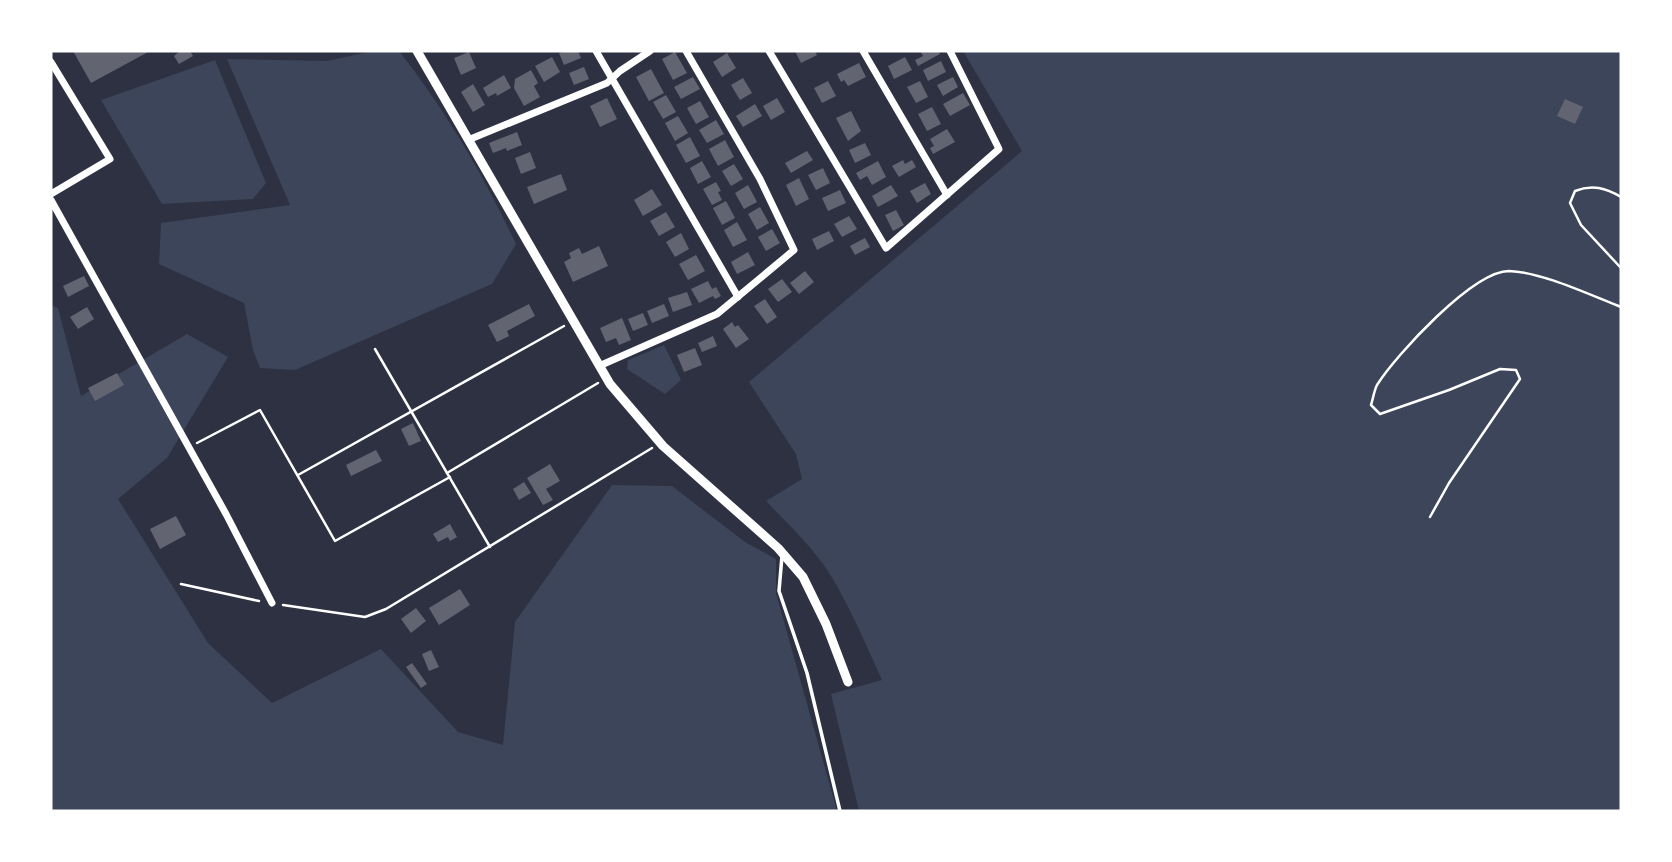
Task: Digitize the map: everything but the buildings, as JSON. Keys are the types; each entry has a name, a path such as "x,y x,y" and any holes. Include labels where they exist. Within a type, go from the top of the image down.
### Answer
{"street":[{"path":"417,51 606,378 661,442 782,552 803,577 826,624 848,682"},
{"path":"596,51 738,297"},
{"path":"468,140 607,83 650,51"},
{"path":"599,366 717,314 794,250 760,179 686,51"},
{"path":"769,51 886,248 999,149 950,51"},
{"path":"863,51 947,195"},
{"path":"51,62 110,159 51,194"},
{"path":"51,200 272,603"}],"lane":[{"path":"782,552 779,591 807,673 840,811"}],"path":[{"path":"1621,197 1609,190 1587,186 1575,191 1570,203 1581,225 1621,268"},
{"path":"1430,517 1449,483 1520,379 1516,370 1500,369 1450,390 1380,414 1371,405 1376,387 1399,358 1446,307 1485,279 1505,271 1528,273 1621,307"},
{"path":"298,475 573,321"},
{"path":"375,349 490,547"},
{"path":"189,448 260,410 335,541 449,475 606,378"},
{"path":"181,584 272,603 365,617 386,609 661,442"}],"shaded area":[{"path":"373,51 399,51 416,73 463,144 516,244 492,284 295,370 260,368 253,350 244,303 159,264 161,223 290,205 227,59 327,61"},
{"path":"963,51 1621,51 1621,811 859,811 831,694 882,680 852,614 831,576 809,546 766,501 802,479 796,454 749,382 1022,151"},
{"path":"215,60 266,183 253,199 162,204 101,100"},
{"path":"51,305 58,308 81,396 187,334 228,357 167,458 118,499 208,643 272,703 381,649 458,732 503,745 515,622 612,485 672,486 745,542 776,559 776,593 837,811 51,811"},
{"path":"664,345 681,380 665,394 627,369 628,360"}]}
